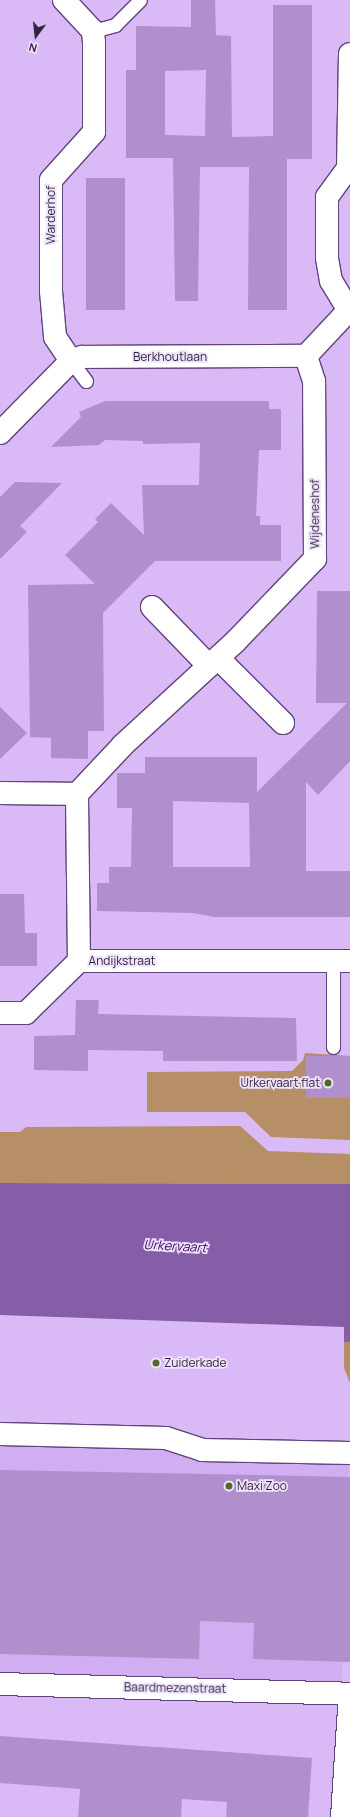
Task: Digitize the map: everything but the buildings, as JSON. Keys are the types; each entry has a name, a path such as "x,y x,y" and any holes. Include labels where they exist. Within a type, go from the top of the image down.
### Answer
{"street":[{"path":"64,0 93,31"},
{"name":"Warderhof","path":"71,361 55,337 51,291 51,180 94,132 93,31"},
{"path":"306,356 349,309 331,281 327,258 327,197 328,186 348,168 350,54"},
{"name":"Berkhoutlaan","path":"71,361 95,356 306,356"},
{"name":"Wijdeneshof","path":"214,662 315,560 314,381 306,356"},
{"path":"0,433 71,361"},
{"path":"152,607 283,723"},
{"path":"0,793 77,794 123,745 214,662"},
{"name":"Andijkstraat","path":"77,794 79,961 341,961"},
{"path":"0,1012 26,1013 79,961"},
{"path":"0,1434 166,1438 202,1450 350,1453"},
{"name":"Baardmezenstraat","path":"0,1684 322,1691 350,1694"},
{"path":"342,1817 350,1694"}],"lane":[{"path":"93,31 115,25 140,0"},
{"path":"71,361 86,381"},
{"name":"Andijkstraat","path":"333,1047 341,961"}],"shaded area":[{"path":"305,1053 350,1056 350,1140 271,1137 245,1112 147,1112 147,1072 292,1071 303,1060"},
{"path":"240,1126 268,1151 350,1154 350,1184 0,1183 0,1132 20,1132 26,1127"},
{"path":"344,1342 350,1342 350,1383 344,1368"},
{"path":"0,1440 350,1452 342,1685 0,1673"}],"water":[{"name":"Urkervaart","path":"0,1183 350,1184 350,1342 344,1342 344,1327 0,1315"}],"place":[{"name":"Urkervaart flat","path":"328,1083"},
{"name":"Zuiderkade","path":"156,1363"},
{"name":"Maxi Zoo","path":"229,1486"}]}
